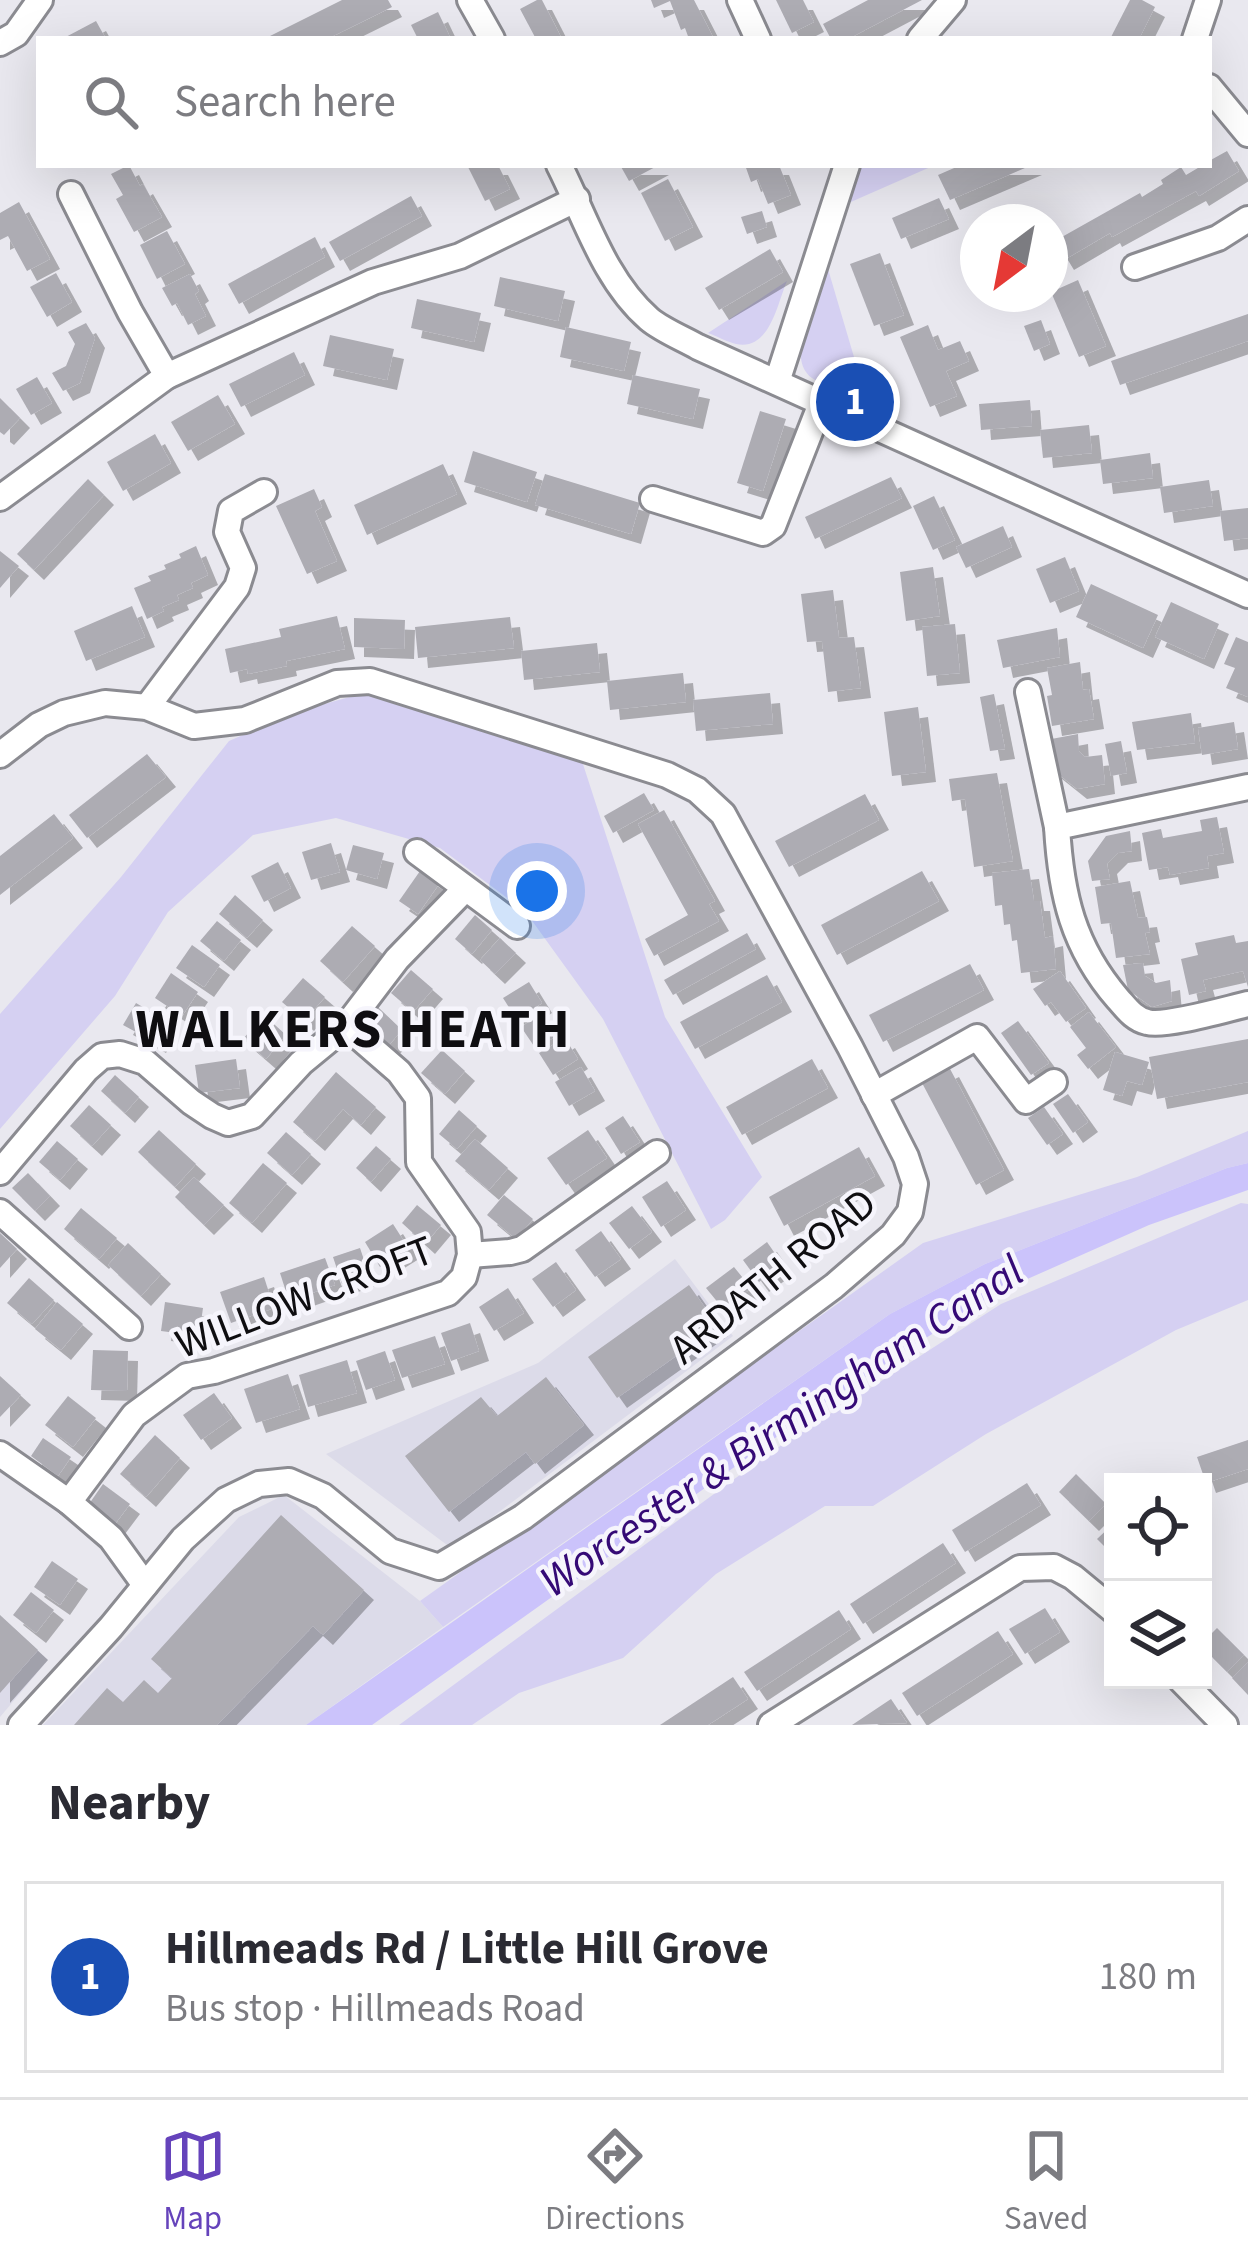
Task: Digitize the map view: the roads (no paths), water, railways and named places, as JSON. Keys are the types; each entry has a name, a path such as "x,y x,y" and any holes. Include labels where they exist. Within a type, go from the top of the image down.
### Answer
{"street":[{"path":"0,43 16,34 40,0"},
{"path":"470,0 490,36"},
{"path":"740,0 757,36"},
{"path":"923,36 953,0"},
{"path":"1196,36 1208,0"},
{"path":"1212,91 1248,134"},
{"path":"561,168 608,266 651,321 698,347 1248,595"},
{"path":"777,382 846,168"},
{"path":"70,194 167,376"},
{"path":"0,498 167,376 374,282 460,256 577,200"},
{"path":"1135,267 1218,238 1248,219"},
{"path":"653,500 763,533 773,526 822,401"},
{"path":"148,706 237,586 243,568 226,532 231,512 264,492"},
{"name":"ARDATH ROAD","path":"0,755 38,725 105,703 148,706 194,726 245,720 338,682 370,682 667,775 697,790 723,814 906,1156 915,1184 910,1212 892,1235 834,1286 524,1517 439,1567 390,1551 323,1496 289,1480 259,1484 226,1500 183,1539 20,1725"},
{"path":"1028,692 1057,826 1071,922 1096,973 1135,1018 1152,1024 1248,1004"},
{"path":"1057,826 1248,787"},
{"path":"417,852 517,926"},
{"path":"0,1172 102,1056 120,1054 145,1062 212,1117 228,1123 252,1117 301,1063 346,1026 397,959 465,890"},
{"name":"WILLOW CROFT","path":"69,1502 134,1415 187,1376 448,1293 464,1277 470,1255 468,1232 419,1162 418,1098 398,1072 346,1026"},
{"path":"874,1095 976,1037 1026,1101 1054,1082"},
{"path":"470,1255 522,1249 657,1153"},
{"path":"0,1212 129,1327"},
{"path":"0,1454 111,1538 145,1585"},
{"path":"771,1725 1020,1568 1054,1567 1104,1603"},
{"path":"1190,1689 1225,1725"}],"water":[{"name":"Worcester & Birmingham Canal","path":"1248,1163 1248,1190 1149,1225 996,1293 820,1406 372,1725 306,1725 890,1314 985,1264"}],"place":[{"name":"Hillmeads Rd / Little Hill Grove","path":"855,402"}],"district":[{"name":"WALKERS HEATH","path":"354,1028"}]}
